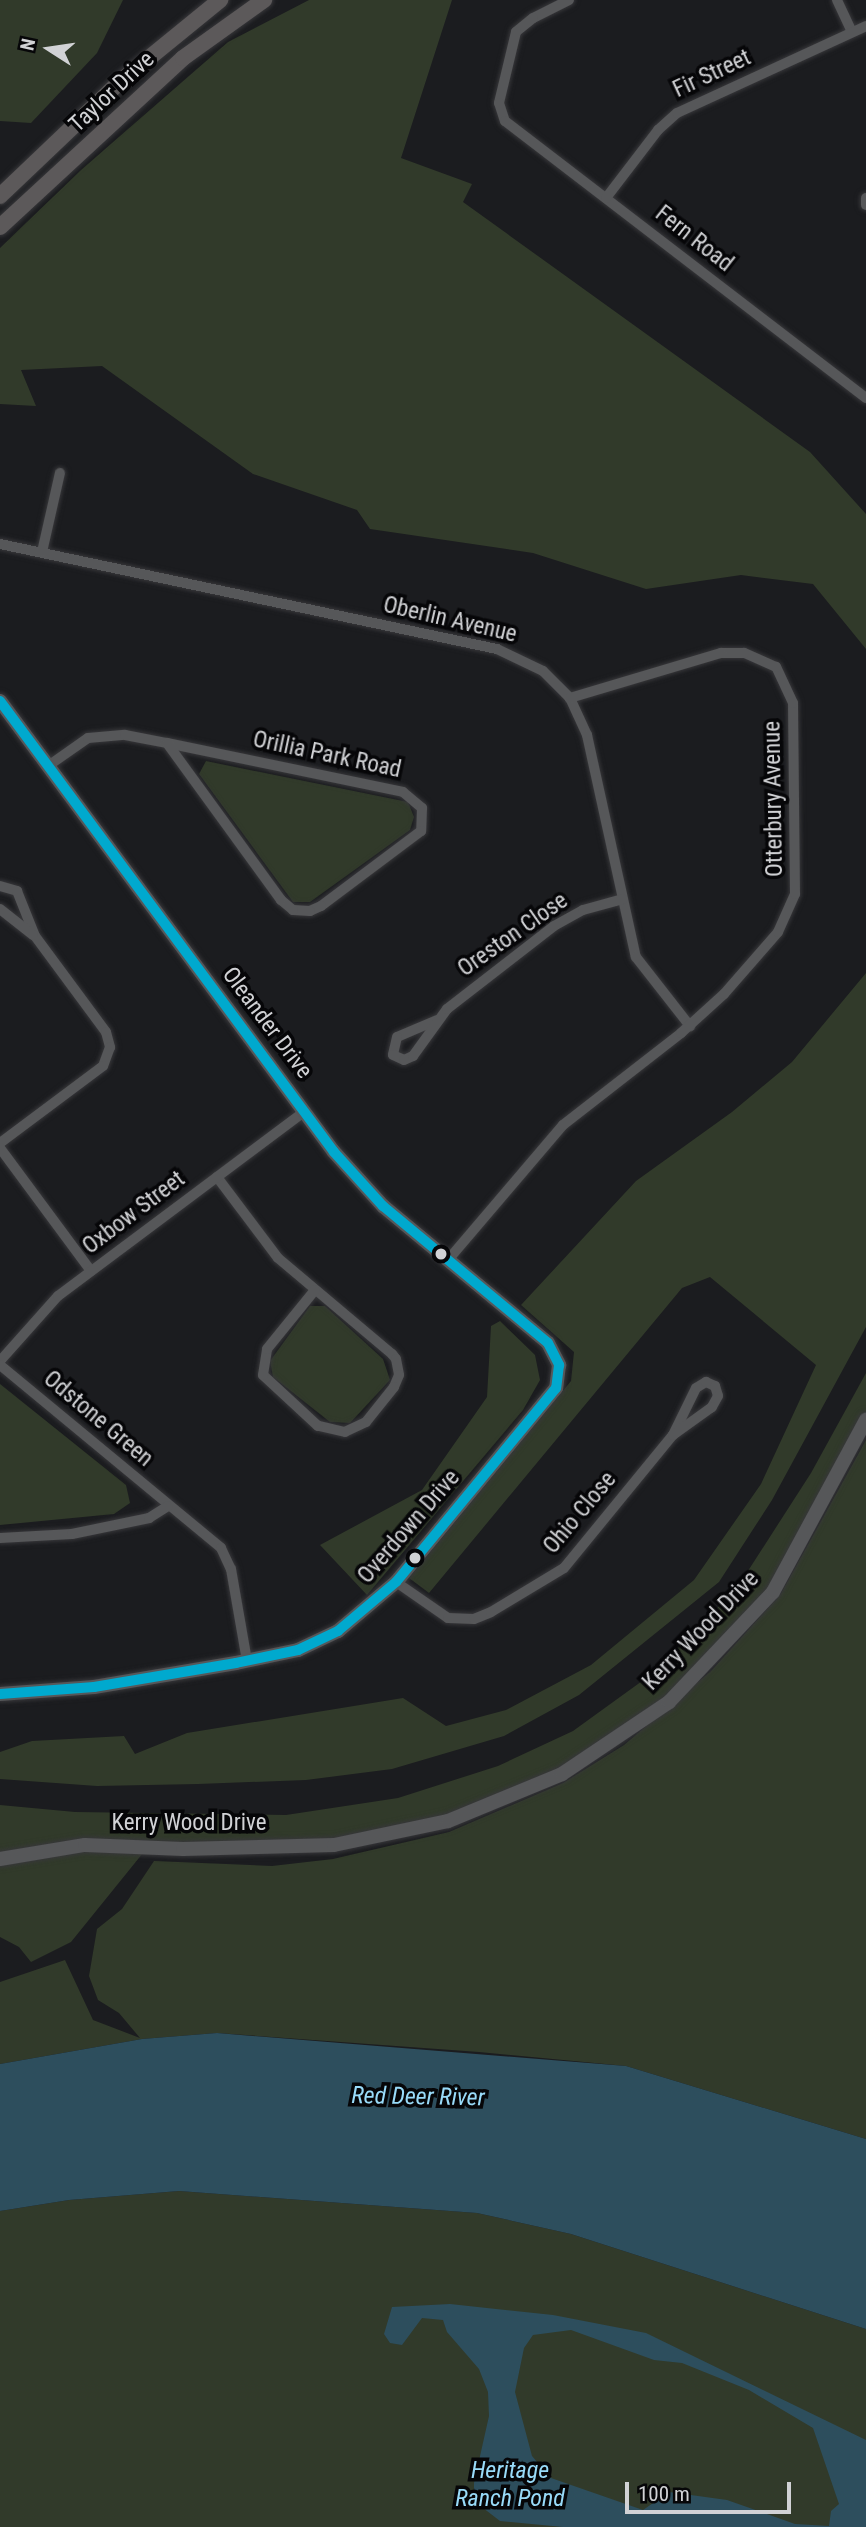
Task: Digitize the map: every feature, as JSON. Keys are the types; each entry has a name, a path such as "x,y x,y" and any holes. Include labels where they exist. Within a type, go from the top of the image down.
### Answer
{"main road":[{"name":"Taylor Drive","path":"0,196 122,80 220,0"},
{"name":"Taylor Drive","path":"0,227 183,58 264,0"}],"street":[{"name":"Fern Road","path":"569,0 533,18 516,32 500,113 518,132 866,398"},
{"path":"837,0 852,32"},
{"name":"Fir Street","path":"606,198 662,126 677,113 866,26"},
{"path":"866,198 866,205"},
{"path":"42,552 60,473"},
{"name":"Oberlin Avenue","path":"0,544 509,652 543,671 570,698 591,748 639,963 690,1027"},
{"name":"Otterbury Avenue","path":"448,1260 563,1125 690,1027 772,940 791,906 797,855 793,703 788,686 768,662 732,652 570,698"},
{"name":"Oleander Drive","path":"0,701 304,1112 373,1195 538,1335"},
{"name":"Orillia Park Road","path":"48,766 80,742 102,734 167,743 403,792 422,808 423,824 416,836 321,906 310,911 293,909 281,900 167,743"},
{"path":"0,886 17,891 35,936 106,1032 109,1054 103,1066 0,1145 91,1271"},
{"name":"Oreston Close","path":"437,1020 554,926 593,906 623,899"},
{"path":"0,909 35,936"},
{"name":"Oxbow Street","path":"0,1363 42,1311 91,1271 304,1112"},
{"path":"217,1177 271,1250 392,1354 398,1364 397,1381 390,1394 366,1422 345,1432 318,1426 263,1375 267,1349 315,1290"},
{"name":"Overdown Drive","path":"0,1694 94,1687 247,1661 299,1650 338,1631 396,1581 556,1388 559,1365 538,1335"},
{"name":"Odstone Green","path":"0,1363 227,1556 247,1661"},
{"name":"Ohio Close","path":"396,1581 448,1618 474,1619 491,1612 564,1568 673,1435 696,1388 706,1382 715,1386 718,1396 712,1407 673,1435"},
{"name":"Kerry Wood Drive","path":"0,1858 85,1844 183,1849 334,1845 448,1821 562,1774 669,1702 773,1592 866,1420"},
{"path":"0,1538 55,1537 149,1518 168,1506"}],"green space":[{"path":"0,0 123,0 97,53 31,123 0,121"},
{"path":"309,0 452,0 401,158 472,184 463,202 810,452 866,514 866,649 813,584 741,575 646,589 533,553 370,529 357,510 253,474 102,366 21,370 36,406 0,404 0,248 81,170 228,42"},
{"path":"206,761 408,802 414,817 410,830 310,902 293,902 199,774"},
{"path":"866,973 866,1327 772,1500 719,1582 579,1695 504,1736 392,1769 306,1780 198,1784 97,1786 0,1779 0,1752 32,1741 124,1736 135,1754 187,1733 403,1698 446,1726 506,1710 591,1665 694,1580 761,1484 816,1365 710,1277 682,1288 429,1593 409,1578 571,1381 574,1352 521,1305 636,1181 732,1112 792,1062"},
{"path":"310,1306 325,1306 383,1359 390,1380 350,1423 330,1422 273,1377 270,1361"},
{"path":"500,1321 535,1355 540,1380 523,1410 367,1595 320,1545 422,1490 487,1397 491,1326"},
{"path":"866,1373 866,1417 773,1592 669,1702 562,1774 448,1821 334,1845 147,1848 71,1942 31,1962 19,1947 0,1937 0,1805 75,1812 286,1815 398,1798 498,1766 573,1731 649,1676 737,1588 811,1473"},
{"path":"0,1384 126,1485 130,1503 114,1514 0,1525"},
{"path":"866,1440 866,2139 626,2066 479,2052 217,2033 142,2039 0,2064 0,1982 65,1960 93,2020 140,2038 119,2013 98,2000 89,1976 97,1929 122,1909 154,1861 272,1866 333,1859 449,1832 563,1783 624,1745 711,1671 780,1595"},
{"path":"179,2191 477,2213 571,2234 866,2329 866,2527 0,2527 0,2211 69,2200"}],"water":[{"name":"Red Deer River","path":"217,2033 626,2066 866,2139 866,2329 571,2234 477,2213 179,2191 69,2200 0,2211 0,2064 142,2039"},
{"name":"Heritage Ranch Pond","path":"450,2304 553,2315 646,2333 866,2440 866,2527 563,2527 500,2521 474,2501 474,2483 489,2416 488,2392 479,2369 447,2332 443,2320 422,2318 402,2345 390,2343 384,2334 392,2307","holes":["571,2330 654,2360 682,2363 749,2390 813,2428 839,2504 831,2511 829,2526 795,2524 727,2500 669,2492 643,2510 551,2478 532,2456 515,2392 524,2348 533,2335"]}],"transit line":[{"path":"0,701 334,1152 383,1206 548,1343 559,1365 556,1388 396,1582 338,1631 298,1650 236,1663 94,1687 0,1694"}]}
